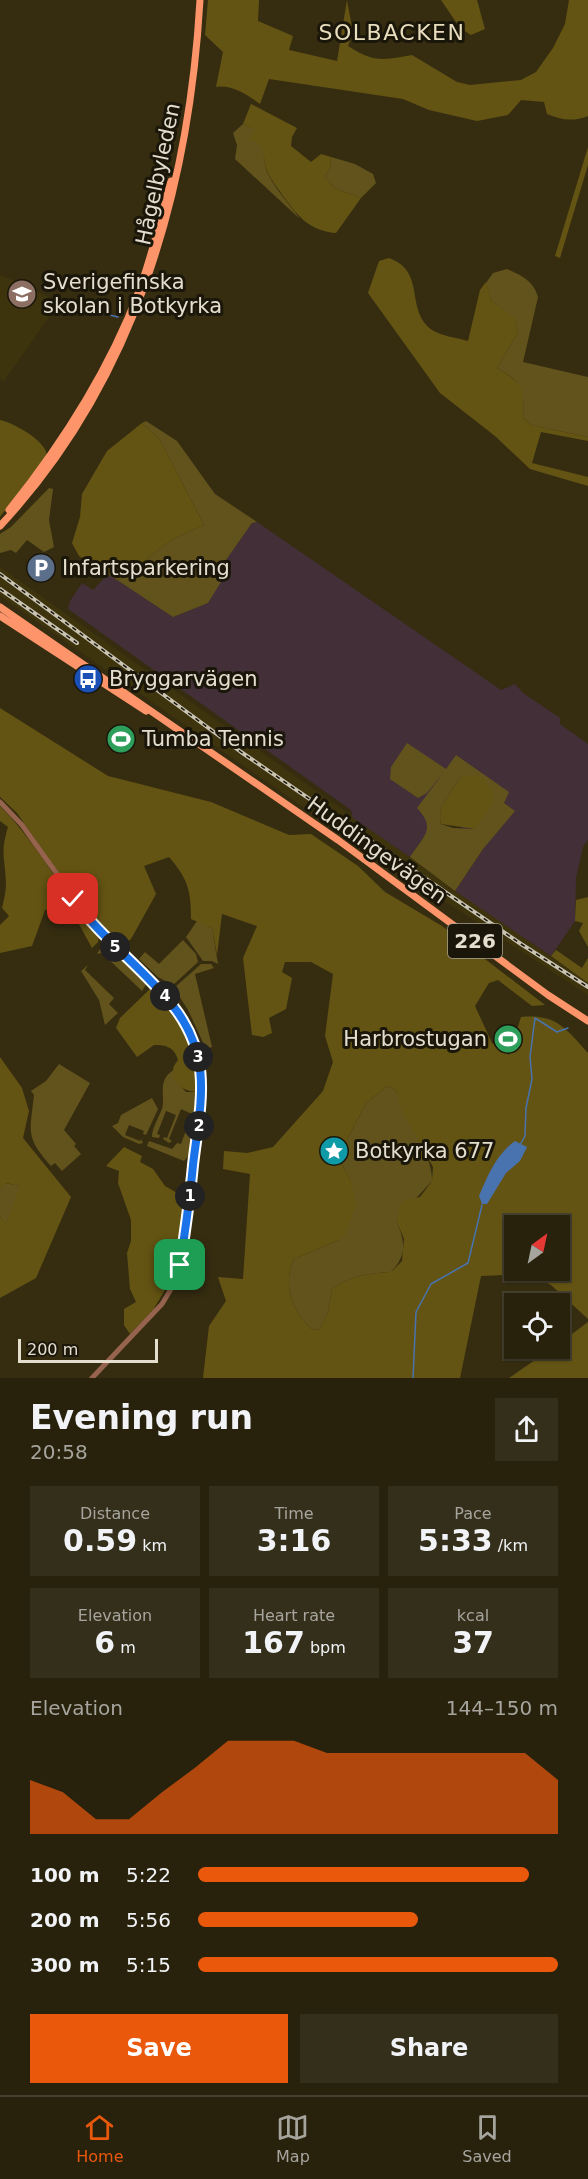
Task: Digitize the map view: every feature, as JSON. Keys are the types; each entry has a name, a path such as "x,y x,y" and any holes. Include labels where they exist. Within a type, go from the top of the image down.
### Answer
{"main road":[{"name":"Hågelbyleden","path":"0,521 57,446 91,391 139,291 156,237 178,149 189,82 198,0"},
{"name":"Hågelbyleden","path":"0,526 29,494 62,449 126,337 144,294 162,239 182,150 195,74 198,0"},
{"name":"Huddingevägen","path":"0,607 338,840 548,995 588,1021"},
{"name":"Huddingevägen","path":"0,616 105,686 175,728"}],"street":[{"path":"0,802 22,825 94,926 173,1006 188,1029 201,1067 199,1128 177,1279 162,1304 92,1378"}],"shaded area":[{"path":"208,0 259,0 258,21 293,36 289,50 337,61 347,0 353,33 348,46 379,59 412,55 457,82 470,85 521,80 536,72 553,48 565,24 569,0 588,0 588,116 572,120 557,118 547,114 544,102 521,100 508,115 477,121 429,110 403,99 269,79 260,104 228,87 216,87 223,52 205,35"},
{"path":"441,0 477,0 485,29 471,35 460,28"},
{"path":"251,104 297,128 292,137 291,146 311,162 321,154 331,157 330,168 325,176 334,188 361,198 336,233 326,232 310,225 292,208 272,181 261,147 254,140 247,141 256,130 243,124"},
{"path":"243,124 257,130 248,141 254,139 261,147 268,174 300,219 235,159 237,145 233,133"},
{"path":"588,147 588,165 560,258 555,256"},
{"path":"331,157 355,164 373,174 376,183 361,198 334,188 325,176 330,168"},
{"path":"389,258 401,264 408,272 419,312 424,321 432,330 450,337 468,341 480,290 486,282 491,300 515,319 518,332 497,368 518,383 521,388 523,418 531,425 588,437 588,441 541,432 532,463 588,477 588,486 530,469 495,436 440,393 368,293 379,261"},
{"path":"507,269 522,276 530,283 538,297 523,362 588,377 588,437 531,425 523,418 521,388 513,378 497,368 518,332 515,320 491,300 486,283 493,273"},
{"path":"0,275 28,286 59,303 4,381 0,379"},
{"path":"0,420 20,428 35,438 45,449 47,455 0,517"},
{"path":"146,421 177,441 215,494 257,522 252,523 221,567 212,562 205,571 221,582 208,603 173,617 117,580 135,574 148,558 173,539 204,525 160,440 142,423"},
{"path":"142,423 160,440 204,525 173,539 148,558 135,574 117,580 79,556 72,543 80,517 82,494 107,451"},
{"path":"49,488 53,489 49,520 54,547 44,552 27,540 16,553 11,550 0,553 0,534 11,527"},
{"path":"257,522 501,690 515,684 523,693 560,718 560,724 588,744 588,840 583,847 576,878 575,921 551,956 455,891 483,849 429,795 418,808 428,819 429,830 410,857 353,818 351,810 68,609 70,601 82,583 93,590 108,574 173,617 208,603 205,571 212,561 221,566 252,523"},
{"path":"0,567 588,983 588,995 343,835 0,596"},
{"path":"0,708 108,776 211,802 289,835 311,834 358,866 385,892 442,926 545,1005 532,1006 498,980 489,983 475,1006 492,1043 509,1055 521,1017 552,1020 573,1036 588,1053 588,1319 570,1302 570,1293 560,1293 543,1281 570,1281 570,1215 504,1215 504,1275 481,1276 460,1378 203,1378 209,1326 226,1301 218,1277 243,1279 250,1174 223,1169 224,1151 247,1153 273,1147 323,1091 333,1062 325,1036 333,974 311,962 285,962 282,972 292,978 286,1009 269,1018 272,1033 263,1037 252,1035 243,958 257,926 222,914 217,955 212,928 191,919 187,885 169,857 144,866 156,894 131,939 120,946 76,898 17,813 0,797","holes":["387,1086 396,1090 401,1109 433,1167 432,1181 420,1197 402,1201 396,1220 404,1239 402,1261 391,1272 360,1276 332,1289 328,1312 320,1329 313,1330 299,1315 291,1297 289,1279 294,1259 339,1240 345,1235 356,1205 351,1181 338,1157 366,1103"]},
{"path":"407,743 446,769 456,755 509,792 504,803 515,811 483,849 455,891 410,857 426,833 427,827 423,815 417,808 444,772 427,793 418,798 390,779 391,767","holes":["461,777 475,829 453,828 441,824 443,805"]},
{"path":"476,776 483,779 494,793 491,805 475,829 441,824 443,805 453,787 461,777"},
{"path":"0,806 26,836 99,935 98,942 92,948 75,917 52,909 45,910 32,946 0,953 0,925 9,916 2,908 6,883 4,850 8,827 0,821"},
{"path":"588,897 588,947 579,931 583,923 575,921 576,900"},
{"path":"197,921 212,928 218,964 203,961 186,937"},
{"path":"183,940 196,954 198,962 173,985 158,977 139,959 145,952 159,964"},
{"path":"103,944 107,944 147,983 142,991 102,953 97,954"},
{"path":"556,950 582,968 588,958 588,983 551,956"},
{"path":"201,964 211,964 214,968 195,974 212,1047 206,1049 188,1010 174,988"},
{"path":"88,965 85,970 114,998 109,1004 118,1013 105,1025 99,1000 81,971"},
{"path":"150,989 186,1035 195,1060 198,1092 185,1089 176,1082 173,1072 178,1060 172,1050 166,1046 154,1045 137,1057 116,1028 120,1018"},
{"path":"0,1057 22,1088 29,1111 23,1138 71,1197 36,1278 0,1298 0,1216 6,1224 20,1186 6,1183 0,1187"},
{"path":"59,1064 90,1083 64,1130 81,1154 62,1171 55,1163 51,1166 37,1148 31,1134 34,1095 31,1091 46,1081"},
{"path":"174,1070 174,1078 186,1092 198,1092 190,1154 184,1161 147,1146 149,1141 172,1149 177,1143 181,1144 192,1114 181,1109 169,1139 172,1141 169,1143 163,1139 167,1138 176,1115 166,1111 157,1134 160,1135 159,1138 152,1137 162,1109 163,1084 168,1074"},
{"path":"387,1086 396,1090 423,1147 431,1170 432,1181 396,1220 403,1248 396,1266 391,1272 360,1276 332,1289 328,1312 320,1329 313,1330 299,1315 291,1297 289,1279 294,1259 339,1240 351,1181 338,1157 366,1103"},
{"path":"152,1098 158,1109 146,1135 143,1134 144,1131 129,1125 125,1135 140,1141 141,1139 143,1143 139,1144 123,1137 112,1126 118,1123 121,1115"},
{"path":"124,1147 142,1156 140,1162 153,1169 165,1186 186,1198 168,1285 153,1310 130,1334 124,1325 124,1309 136,1302 130,1289 127,1253 131,1241 131,1220 118,1183 119,1171 106,1166"},
{"path":"5,1183 21,1186 6,1225 0,1216 0,1187"},
{"path":"588,1322 588,1378 509,1378 537,1359 570,1359 570,1336"}],"water":[{"path":"515,1141 527,1147 520,1161 506,1173 487,1204 482,1204 479,1196 489,1173 498,1159"}],"waterway":[{"path":"78,310 118,317"},
{"path":"520,1145 525,1136 526,1108 532,1079 530,1057 535,1018 557,1032 568,1028"},
{"path":"413,1378 416,1312 431,1284 468,1263 482,1205"}],"railway":[{"path":"0,574 241,752 521,944 588,987"},
{"path":"0,589 77,643"}],"place":[{"name":"Sverigefinska skolan i Botkyrka","path":"22,294"},
{"name":"Infartsparkering","path":"41,568"},
{"name":"Bryggarvägen","path":"88,679"},
{"name":"Tumba Tennis","path":"121,739"},
{"name":"Harbrostugan","path":"508,1039"},
{"name":"Botkyrka 677","path":"334,1151"}],"district":[{"name":"SOLBACKEN","path":"392,32"}],"route":[{"path":"73,899 105,938 173,1006 188,1029 199,1058 202,1084 201,1113 180,1265"}]}
